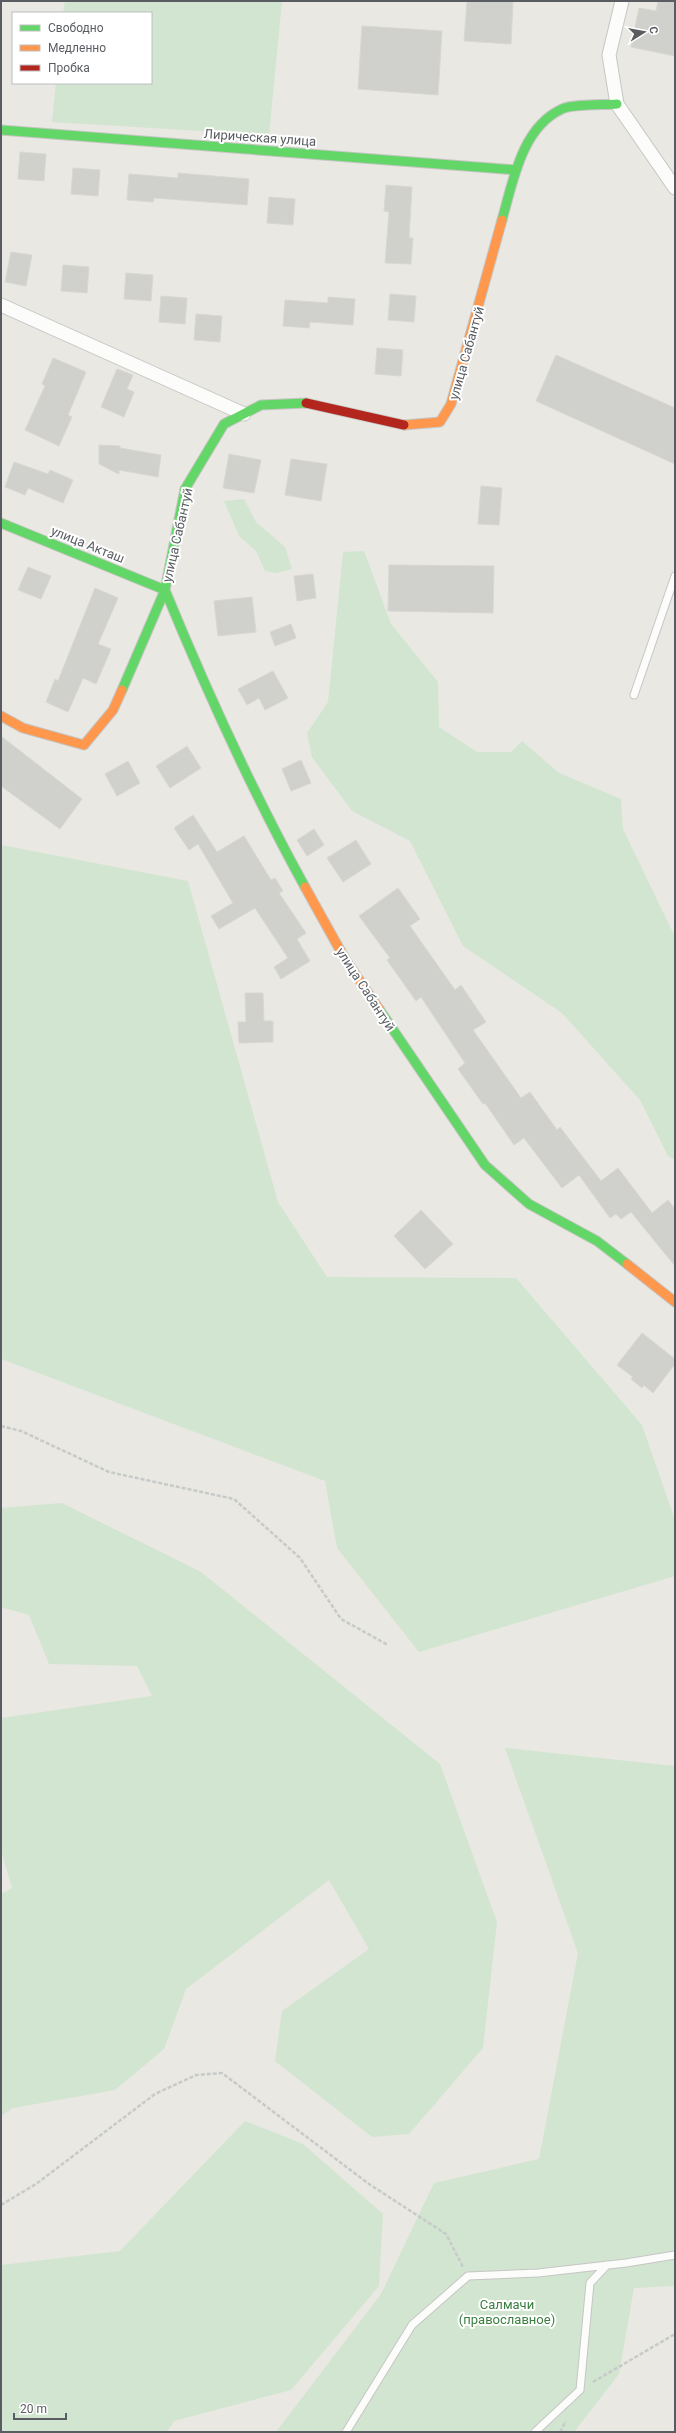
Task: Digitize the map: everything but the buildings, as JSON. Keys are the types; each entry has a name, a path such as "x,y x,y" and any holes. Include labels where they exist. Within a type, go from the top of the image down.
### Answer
{"street":[{"path":"622,1 609,55 617,104 675,188"},
{"name":"улица Сабантуй","path":"1,716 23,728 84,745 113,710 165,590 185,489 224,424 261,405 306,403 405,426 440,422 451,404 516,170 536,127 563,108 617,104"},
{"name":"Лирическая улица","path":"1,130 516,170"},
{"path":"1,305 244,414"},
{"name":"улица Акташ","path":"1,523 165,590"},
{"name":"улица Сабантуй","path":"165,590 201,678 271,823 345,959 485,1165 529,1204 597,1241 675,1302"}],"lane":[{"path":"634,695 675,576"},
{"path":"346,2432 412,2325 468,2276 538,2273 675,2255"},
{"path":"535,2432 580,2390 590,2283 607,2265"}],"path":[{"path":"1,1426 21,1431 109,1472 234,1500 300,1558 340,1619 388,1645"},
{"path":"1,2205 36,2184 133,2109 155,2094 196,2075 222,2073 369,2184 446,2234 468,2276"},
{"path":"580,2390 675,2334"},
{"path":"560,2432 567,2418"}],"green space":[{"path":"65,1 282,1 269,135 52,122 56,84 152,84 152,12 63,12"},
{"path":"244,499 256,522 285,547 292,569 277,573 265,571 256,551 239,536 224,501"},
{"path":"364,551 391,624 438,682 439,727 477,752 511,752 522,741 559,773 621,799 623,829 675,937 675,1160 668,1156 640,1100 562,1013 463,946 410,841 352,811 312,757 307,733 328,702 343,552"},
{"path":"1,845 188,881 278,1202 327,1277 516,1278 642,1425 675,1520 675,1576 419,1652 337,1548 325,1481 1,1359"},
{"path":"62,1503 201,1572 440,1764 497,1922 483,2048 409,2134 372,2137 275,2061 282,2011 369,1949 329,1880 186,1989 164,2049 115,2090 13,2108 1,2116 1,1894 12,1888 1,1851 1,1718 152,1696 137,1666 49,1664 29,1615 1,1607 1,1508"},
{"name":"Салмачи (православное)","path":"505,1748 675,1766 675,2286 634,2288 619,2374 574,2432 276,2432 381,2294 434,2183 539,2159 578,1953"},
{"path":"245,2121 303,2144 383,2214 379,2286 291,2390 174,2421 167,2432 1,2432 1,2265 120,2251"}],"traffic: fast":[{"path":"502,220 515,172 528,142 537,128 548,117 566,107 617,104"},
{"path":"1,130 516,170"},
{"path":"122,690 165,590 185,489 224,424 261,405 306,403"},
{"path":"1,523 165,590 197,666 248,778 305,887"},
{"path":"379,1009 485,1165 529,1204 597,1241 627,1264"}],"traffic: slow":[{"path":"404,425 440,422 451,404 502,220"},
{"path":"1,716 23,728 84,745 113,710 122,690"},
{"path":"305,887 345,959 379,1009"},
{"path":"627,1264 675,1302"}],"traffic: jam":[{"path":"306,403 404,425"}]}
